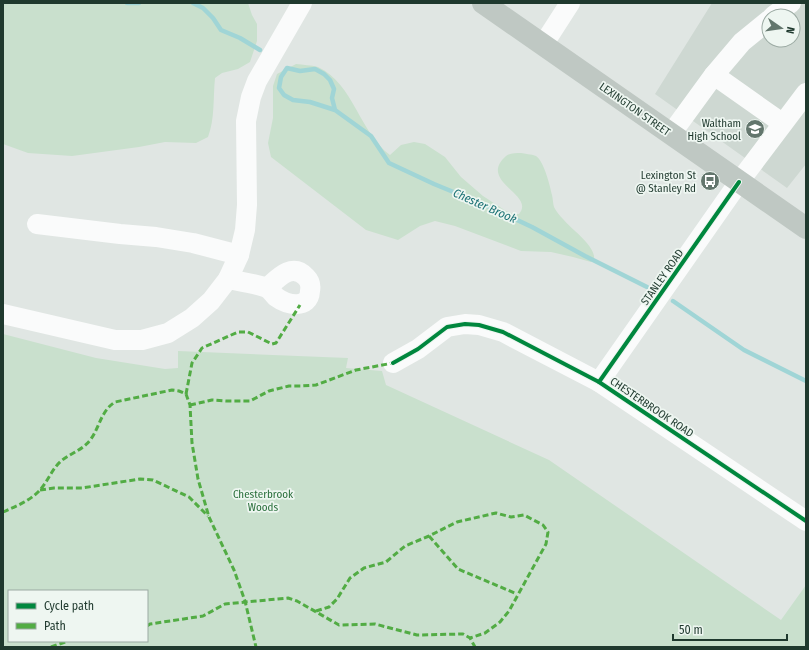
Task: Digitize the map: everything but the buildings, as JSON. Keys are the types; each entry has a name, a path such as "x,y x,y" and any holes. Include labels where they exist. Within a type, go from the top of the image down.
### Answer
{"main road":[{"name":"LEXINGTON STREET","path":"483,3 806,228"}],"street":[{"path":"3,314 115,340 142,340 168,333 192,318 211,301 228,279 239,255 245,230 247,205 246,121 251,97 258,81 302,3"},
{"path":"543,45 570,3"},
{"path":"671,134 714,75 742,42 761,27"},
{"path":"714,75 782,123"},
{"name":"STANLEY ROAD","path":"599,382 739,182 806,93"},
{"path":"37,224 156,237 193,243 239,255"},
{"path":"228,279 268,288"},
{"name":"CHESTERBROOK ROAD","path":"393,363 418,349 447,327 465,324 479,324 503,332 599,382 806,521"}],"shaded area":[{"name":"Waltham High School","path":"712,3 806,3 806,164 787,188 655,94"}],"green space":[{"path":"3,3 248,3 257,24 257,41 250,62 238,69 222,73 215,78 213,116 208,137 196,143 165,142 72,156 28,153 3,144"},
{"path":"296,64 318,67 330,75 348,96 379,145 390,155 401,145 414,142 425,144 445,157 461,177 483,196 513,214 519,214 522,207 520,200 502,181 498,173 499,165 506,156 511,154 521,153 536,156 542,163 546,174 555,209 587,243 594,254 594,259 591,262 551,252 521,251 455,226 435,221 420,226 398,240 366,230 271,157 268,143 273,118 273,86 277,74"},
{"name":"Chesterbrook Woods","path":"3,334 96,358 165,369 178,368 178,351 348,358 346,368 382,371 386,385 549,460 781,620 806,585 806,647 3,647"}],"waterway":[{"name":"Chester Brook","path":"127,3 139,3"},
{"name":"Chester Brook","path":"193,3 203,8 213,18 221,30 240,38 260,50"},
{"name":"Chester Brook","path":"335,110 332,98 334,89 330,80 324,74 315,69 300,71 287,68 281,77 279,88 284,95 293,100 310,102 335,110 371,136 389,163 532,227 647,287"},
{"name":"Chester Brook","path":"673,301 744,350 806,381"}],"marked path":[{"path":"186,394 192,363 202,348 238,332 248,332 272,344 276,343 300,305"},
{"path":"190,405 212,400 250,401 269,391 289,386 316,385 356,370 393,363"},
{"path":"3,512 36,494 61,461 88,443 101,419 110,406 115,402 172,390 186,394 190,405 192,443 198,479 209,517 234,570 245,601 256,647"},
{"path":"40,490 54,488 82,488 140,479 153,480 189,497 208,516"},
{"path":"316,611 329,607 337,599 350,578 364,568 386,562 405,546 457,522 496,513 511,517 524,515 543,525 548,532 546,544 509,611 500,622 485,633 470,638"},
{"path":"429,536 458,569 517,594"},
{"path":"148,625 203,616 225,604 288,598 297,601 339,625 375,624 417,635 463,634 470,638 475,647"},
{"path":"51,647 65,642"}],"cycle path":[{"path":"599,382 739,182"},
{"path":"393,363 418,349 447,327 465,324 479,325 503,332 599,382 806,521"}],"place":[{"name":"Waltham High School","path":"755,129"},
{"name":"Lexington St @ Stanley Rd","path":"710,181"}]}
